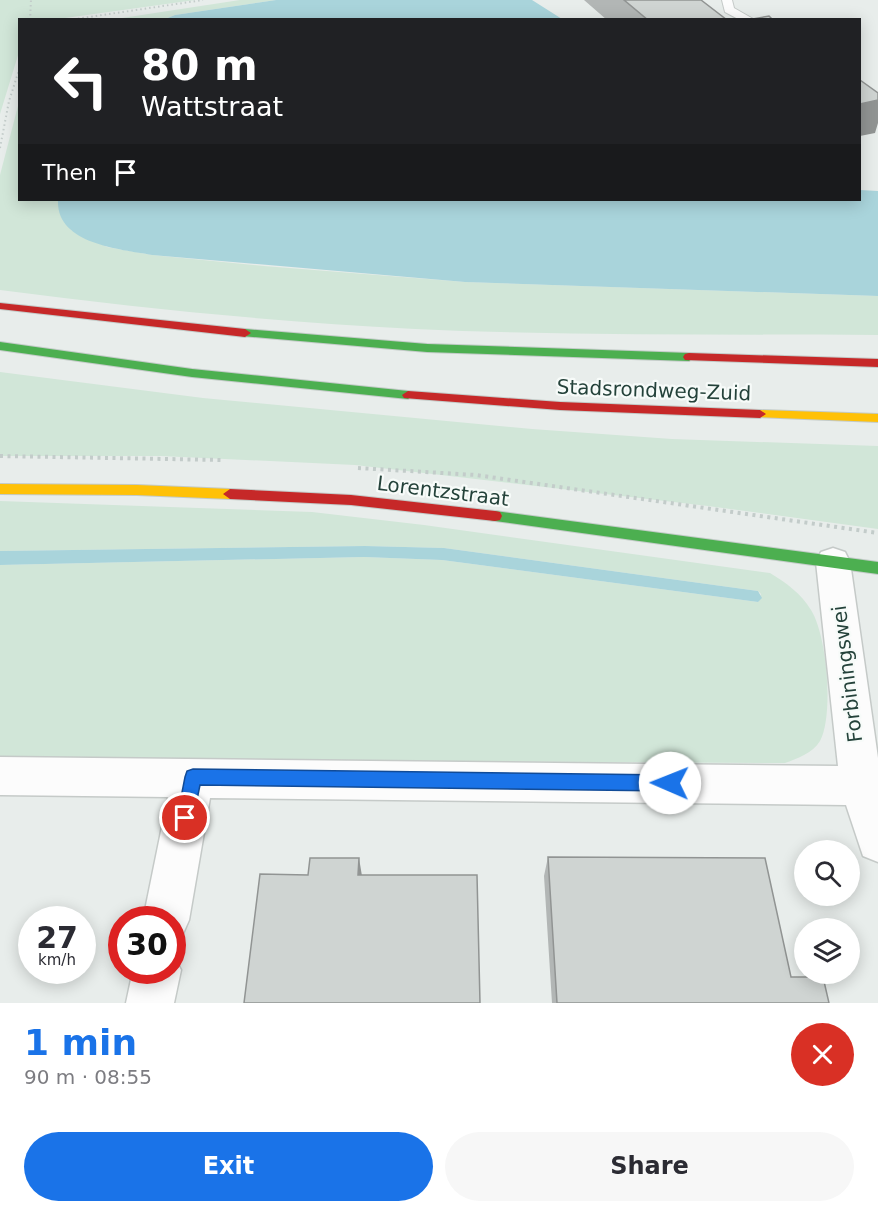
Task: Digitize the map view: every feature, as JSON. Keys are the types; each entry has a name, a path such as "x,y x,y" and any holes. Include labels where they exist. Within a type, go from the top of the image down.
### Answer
{"main road":[{"name":"Stadsrondweg-Zuid","path":"0,306 284,337 426,348 878,363"},
{"name":"Stadsrondweg-Zuid","path":"0,346 275,382 429,397 878,418"},
{"name":"Lorentzstraat","path":"0,489 137,490 351,500 480,514 878,568"}],"street":[{"name":"Forbiningswei","path":"833,562 878,841"},
{"path":"0,776 866,775"},
{"path":"169,906 193,777"},
{"path":"150,1003 154,984"}],"lane":[{"path":"728,0 729,10 746,18"}],"path":[{"path":"30,18 31,0"},
{"path":"82,18 203,0"},
{"path":"0,148 9,101 18,73"},
{"name":"Lorentzstraat","path":"372,469 476,475 878,533"}],"green space":[{"path":"0,0 195,0 65,18 18,18 18,55 0,114"},
{"path":"240,0 276,0 168,18 122,18"},
{"path":"18,106 18,201 58,201 71,230 107,247 152,255 264,266 465,282 878,296 878,335 589,334 415,329 207,314 0,290 0,175"},
{"path":"0,372 203,398 532,429 672,439 878,446 878,529 708,506 355,465 161,456 0,456"},
{"path":"0,501 312,512 424,525 770,573 803,598 817,622 827,675 827,713 824,729 820,741 813,749 785,763 0,759 0,565 364,557 442,560 758,602 761,594 758,591 444,548 365,546 0,551"}],"water":[{"path":"276,0 532,0 560,18 168,18"},
{"path":"861,190 878,191 878,296 465,282 152,255 92,242 67,226 60,215 58,201 861,201"},
{"path":"365,546 444,548 758,591 762,598 758,602 442,560 364,557 0,565 0,551"}],"building":[{"path":"624,0 701,0 724,18 646,18"},
{"path":"861,81 878,93 878,100 861,104"},
{"path":"548,857 765,858 794,984 825,984 829,1003 557,1003"},
{"path":"310,858 359,858 358,875 477,875 480,1003 244,1003 260,874 308,875"}],"traffic: fast":[{"path":"245,333 427,348 689,357"},
{"path":"0,346 192,373 408,395"},
{"path":"495,516 878,568"}],"traffic: slow":[{"path":"760,414 878,418"},
{"path":"0,489 137,490 230,494"}],"traffic: jam":[{"path":"0,306 245,333"},
{"path":"689,357 878,363"},
{"path":"408,395 560,406 760,414"},
{"path":"230,494 351,500 495,516"}],"route":[{"path":"185,818 193,777 670,783"}]}
